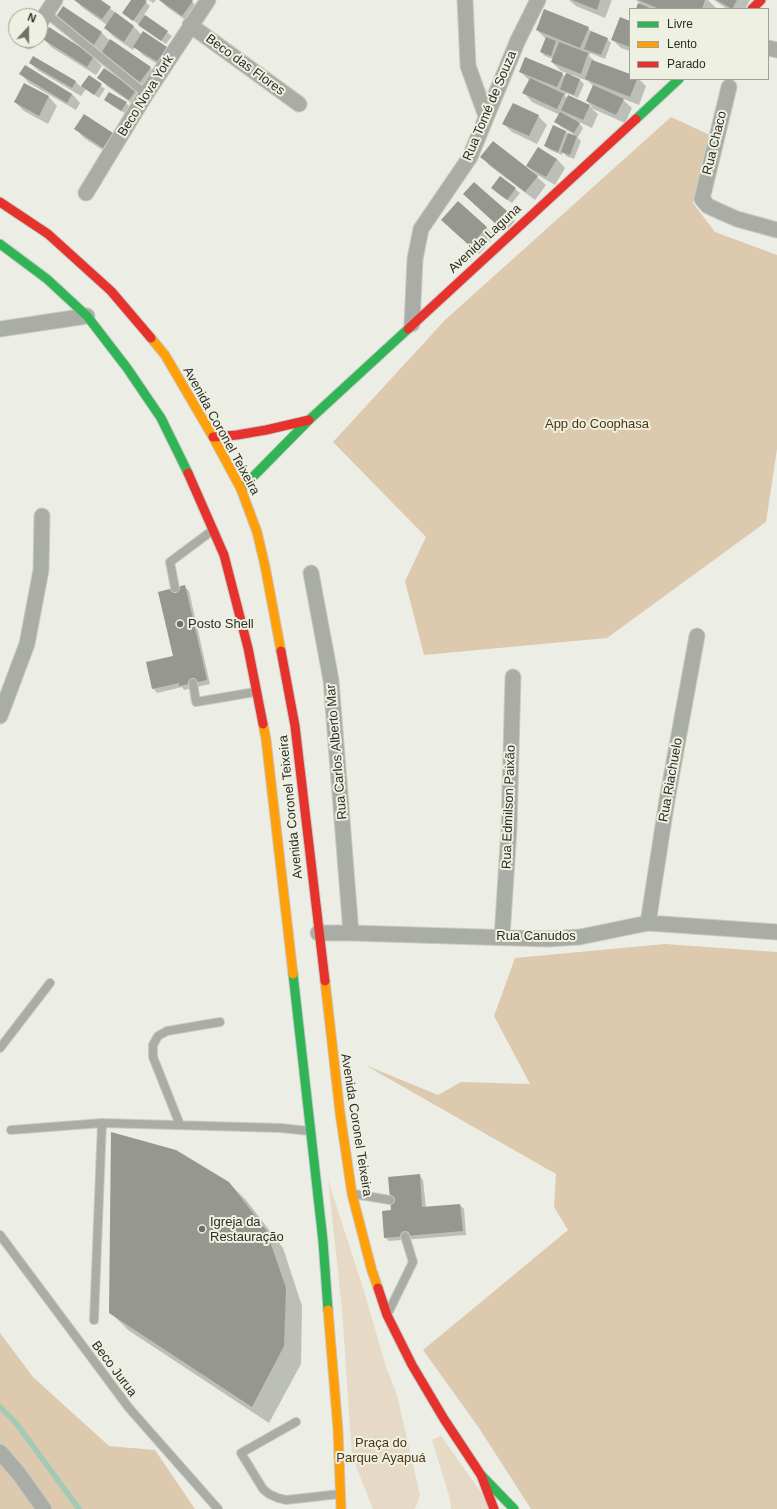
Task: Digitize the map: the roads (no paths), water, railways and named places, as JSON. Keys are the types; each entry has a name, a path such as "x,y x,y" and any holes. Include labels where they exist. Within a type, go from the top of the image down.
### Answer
{"main road":[{"path":"753,8 761,0"},
{"name":"Avenida Laguna","path":"241,489 309,420 678,80"},
{"name":"Avenida Coronel Teixeira","path":"0,202 48,234 111,291 165,355 213,437 241,489 257,532 265,566 295,726 340,1113 352,1194 372,1271 387,1315 412,1365 444,1419 481,1475 514,1509"},
{"name":"Avenida Coronel Teixeira","path":"0,244 46,279 87,316 127,368 161,418 196,488 224,555 248,648 266,739 312,1131 323,1241 338,1430 341,1509"},
{"name":"Avenida Laguna","path":"213,437 266,430 309,420"},
{"name":"Avenida Coronel Teixeira","path":"481,1475 494,1509"}],"street":[{"path":"48,10 54,0"},
{"name":"Beco Nova York","path":"86,193 146,94 208,0"},
{"path":"465,0 468,66 486,116"},
{"name":"Rua Tomé de Souza","path":"412,324 415,259 421,229 470,157 518,40 538,0"},
{"name":"Beco das Flores","path":"190,26 299,104"},
{"name":"Rua Chaco","path":"729,87 702,199 708,206 721,212 777,230"},
{"path":"0,328 87,316"},
{"path":"0,716 27,644 41,570 42,516"},
{"name":"Rua Carlos Alberto Mar","path":"312,573 331,680 351,933"},
{"name":"Rua Riachuelo","path":"648,923 667,800 697,636"},
{"name":"Rua Edmilson Paixão","path":"502,937 509,829 513,677"},
{"name":"Rua Canudos","path":"318,933 547,939 580,937 648,923 777,932"},
{"path":"0,1452 19,1474 44,1509"},
{"path":"0,1467 19,1474"}],"lane":[{"path":"48,22 146,94"},
{"path":"175,588 170,562 213,529"},
{"path":"193,683 196,702 256,692"},
{"path":"0,1048 50,983"},
{"path":"180,1125 154,1057 153,1045 158,1036 167,1031 220,1022"},
{"path":"11,1130 102,1123 281,1128 312,1131"},
{"path":"94,1320 102,1123"},
{"path":"352,1194 390,1200"},
{"name":"Beco Jurua","path":"0,1235 128,1408 218,1509"},
{"path":"387,1315 414,1262 404,1236"},
{"path":"296,1422 241,1453 263,1489 273,1496 286,1500 341,1494"}],"waterway":[{"path":"0,1407 16,1423 79,1509"}],"place":[{"name":"Posto Shell","path":"180,624"},
{"name":"Igreja da Restauração","path":"202,1229"}],"park label":[{"name":"App do Coophasa","path":"597,424"},
{"name":"Praça do Parque Ayapuá","path":"381,1450"}]}
